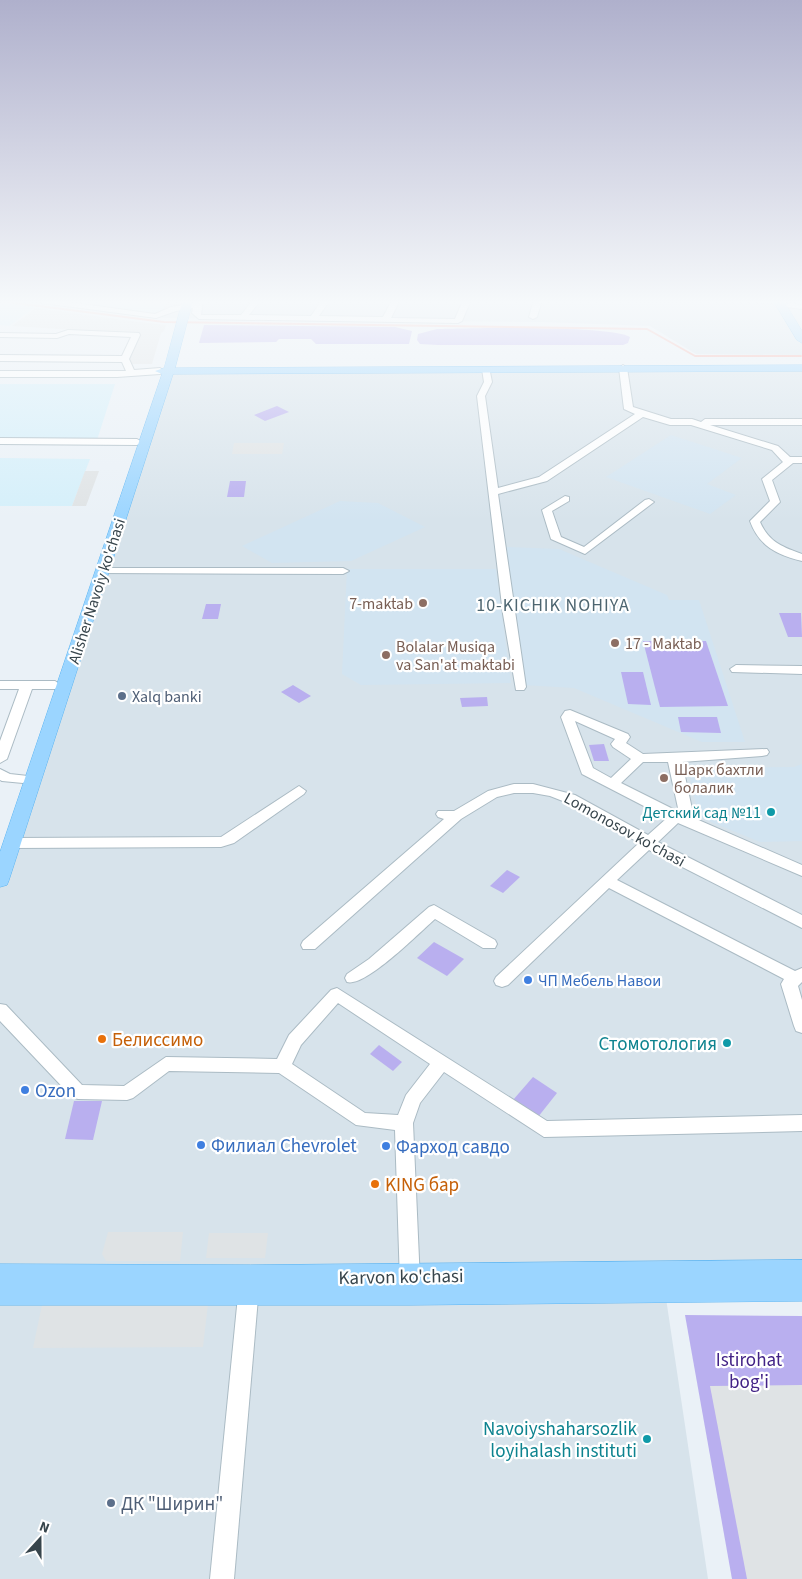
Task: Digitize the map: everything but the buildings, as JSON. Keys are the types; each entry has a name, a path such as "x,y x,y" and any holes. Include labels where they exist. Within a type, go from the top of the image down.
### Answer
{"main road":[{"name":"Alisher Navoiy ko'chasi","path":"0,880 6,845 23,779 55,685 76,639 103,571 136,442 165,374"},
{"name":"Alisher Navoiy ko'chasi","path":"6,845 165,374"},
{"name":"Karvon ko'chasi","path":"410,1284 802,1272"},
{"path":"0,1276 249,1285"},
{"path":"0,1293 249,1285 410,1284 802,1289"}],"street":[{"path":"0,374 120,374"},
{"path":"487,374 488,382 481,396 494,492 503,584 520,687"},
{"path":"624,374 629,409 670,422 802,422"},
{"path":"494,492 544,479 641,414"},
{"path":"692,422 775,448 787,460 802,460"},
{"path":"0,441 136,442"},
{"path":"787,460 789,462 767,479 775,502 755,521 758,530 768,545 802,558"},
{"path":"565,499 547,510 556,538 585,550 649,502"},
{"path":"103,571 344,571"},
{"path":"736,670 802,670"},
{"path":"0,685 55,685"},
{"path":"0,759 4,734 27,685"},
{"path":"762,752 674,758 640,758 618,744 623,737 575,715 570,714 567,717 587,771 675,816 802,871"},
{"path":"612,784 640,758"},
{"path":"502,981 675,816 685,809 674,758"},
{"path":"0,773 7,778 23,779"},
{"name":"Lomonosov ko'chasi","path":"309,946 450,815 492,795 518,787 541,788 560,792 641,836 647,843 802,922"},
{"path":"6,845 221,842 229,840 299,791"},
{"path":"607,881 798,976 789,984 802,1026"},
{"path":"353,978 374,963 434,911 489,944"},
{"path":"282,1066 295,1040 337,994 544,1129 802,1123"},
{"path":"0,1010 78,1092 127,1093 166,1064 282,1066 362,1120 404,1123"},
{"path":"410,1284 404,1123 412,1100 441,1063"},
{"path":"222,1579 249,1285"}],"shaded area":[{"path":"166,374 802,374 802,1284 664,1285 708,1579 0,1579 0,878"},
{"path":"0,384 115,384 97,440 0,440"},
{"path":"671,435 742,458 707,484 736,495 710,514 606,477"},
{"path":"234,443 284,443 282,454 232,454"},
{"path":"0,458 90,459 72,506 0,506"},
{"path":"85,471 99,471 86,506 72,506"},
{"path":"340,501 378,503 425,527 351,561 272,563 242,546"},
{"name":"17 - Maktab","path":"505,547 559,549 667,595 669,600 699,600 745,742 702,742 574,688 523,685"},
{"name":"7-maktab","path":"347,569 496,569 511,683 361,685 342,674"},
{"path":"802,764 802,841 760,842 699,817 688,768 794,767"},
{"path":"108,1232 183,1232 180,1261 106,1261 102,1254"},
{"path":"209,1233 268,1233 265,1258 206,1258"},
{"path":"208,1304 203,1347 33,1348 42,1305"},
{"path":"802,1385 802,1579 747,1579 710,1386"}],"green space":[{"path":"277,406 289,412 265,421 254,415"},
{"path":"230,481 246,481 244,497 227,497"},
{"path":"206,604 221,604 218,619 202,619"},
{"path":"779,613 801,613 802,637 788,637"},
{"path":"643,641 706,641 728,706 660,707"},
{"path":"621,672 643,672 651,705 628,704"},
{"path":"293,685 311,696 299,703 281,692"},
{"path":"487,697 488,706 462,707 460,698"},
{"path":"678,717 717,717 721,733 681,732"},
{"path":"604,744 609,761 594,761 589,745"},
{"path":"507,870 520,877 503,893 490,886"},
{"path":"434,942 464,959 447,976 417,958"},
{"path":"379,1045 402,1062 393,1071 370,1054"},
{"path":"533,1077 557,1093 538,1117 513,1100"},
{"path":"74,1101 102,1101 93,1140 65,1139"},
{"name":"Istirohat bog'i","path":"685,1315 802,1316 802,1579 732,1579"}],"place":[{"name":"7-maktab","path":"423,603"},
{"name":"17 - Maktab","path":"615,643"},
{"name":"Bolalar Musiqa va San'at maktabi","path":"386,655"},
{"name":"Xalq banki","path":"122,696"},
{"name":"Шарк бахтли болалик","path":"664,778"},
{"name":"Детский сад №11","path":"771,812"},
{"name":"ЧП Мебель Навои","path":"528,980"},
{"name":"Белиссимо","path":"102,1039"},
{"name":"Стомотология","path":"727,1043"},
{"name":"Ozon","path":"25,1090"},
{"name":"Филиал Chevrolet","path":"201,1145"},
{"name":"Фарход савдо","path":"386,1146"},
{"name":"KING бар","path":"375,1184"},
{"name":"Navoiyshaharsozlik loyihalash instituti","path":"647,1439"},
{"name":"ДК \"Ширин\"","path":"111,1503"}],"district":[{"name":"10-KICHIK NOHIYA","path":"553,605"}]}
